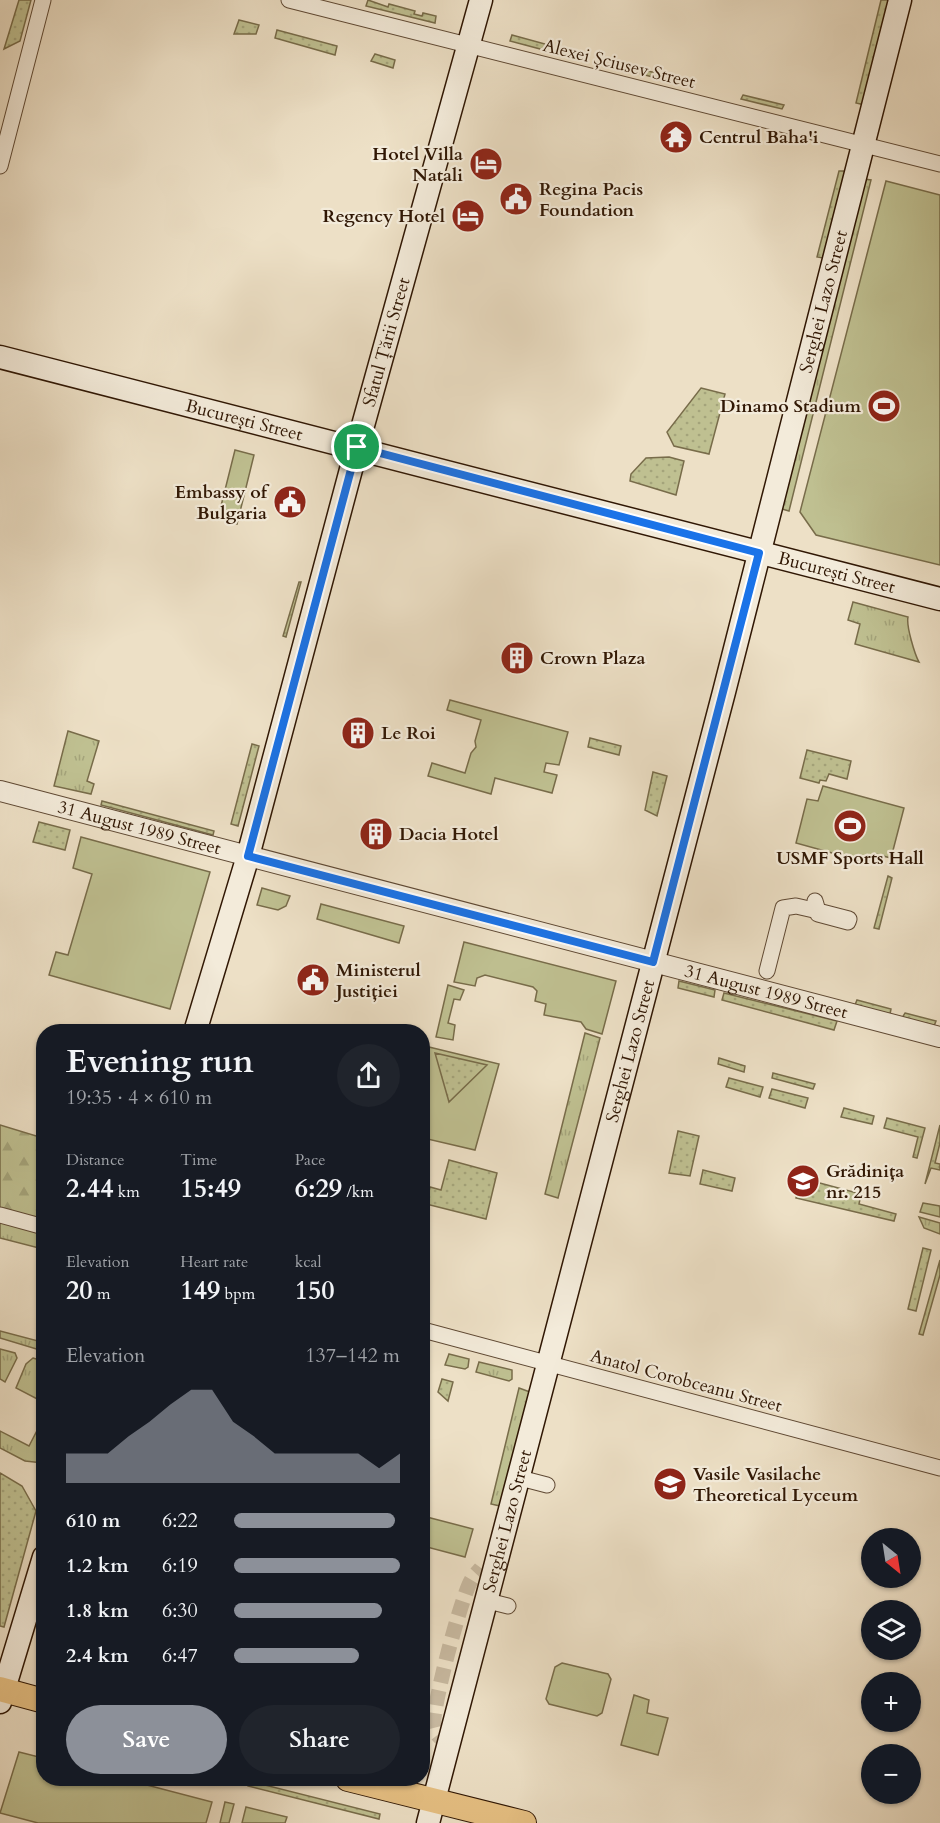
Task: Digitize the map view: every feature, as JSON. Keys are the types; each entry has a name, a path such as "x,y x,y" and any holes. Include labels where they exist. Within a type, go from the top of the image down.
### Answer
{"main road":[{"name":"Sfatul Țării Street","path":"197,1024 248,856 357,447 482,0"},
{"name":"Serghei Lazo Street","path":"431,1812 490,1607 492,1562 503,1522 520,1478 550,1365 900,0"},
{"name":"București Street","path":"0,357 357,447 940,599"},
{"path":"36,1582 1,1694 36,1700"},
{"path":"366,1786 431,1812 524,1823"}],"street":[{"path":"0,166 43,0"},
{"name":"Alexei Șciusev Street","path":"289,0 940,164"},
{"name":"31 August 1989 Street","path":"0,791 940,1037"},
{"path":"767,971 783,908 796,902 817,906"},
{"path":"0,1215 36,1225"},
{"name":"Anatol Corobceanu Street","path":"430,1332 940,1468"},
{"path":"520,1478 547,1485"}],"green space":[{"path":"19,0 31,0 20,41 4,49"},
{"path":"368,0 388,7 389,4 415,11 414,14 422,16 423,13 436,16 435,23 366,6"},
{"path":"881,0 892,0 865,105 856,103"},
{"path":"239,20 259,25 256,34 234,34"},
{"path":"277,30 337,46 335,55 275,38"},
{"path":"512,35 545,44 544,50 510,41"},
{"path":"375,54 395,60 393,68 371,61"},
{"path":"636,68 676,78 675,83 634,72"},
{"path":"743,95 784,105 782,109 741,99"},
{"path":"839,171 845,171 823,258 817,257"},
{"path":"864,179 871,180 789,511 782,509"},
{"name":"Dinamo Stadium","path":"886,181 940,195 940,565 816,535 800,512"},
{"path":"701,388 725,394 709,454 674,446 667,432"},
{"path":"235,450 254,455 237,524 218,518"},
{"path":"669,457 684,461 676,495 630,481 631,474 646,458"},
{"path":"299,582 301,582 286,637 283,636"},
{"path":"853,602 908,617 913,647 919,662 855,644 860,624 848,620"},
{"path":"450,700 568,732 559,765 546,763 544,772 557,775 552,793 495,778 491,794 428,776 432,763 465,773 471,753 476,747 475,741 481,720 447,710"},
{"path":"68,731 99,741 87,781 94,784 91,794 54,786"},
{"path":"590,738 621,746 619,755 588,747"},
{"path":"252,744 259,746 238,826 231,824"},
{"path":"807,750 851,761 847,779 829,774 826,781 820,780 819,783 800,778"},
{"path":"653,772 667,776 657,816 645,810"},
{"name":"USMF Sports Hall","path":"823,786 904,808 891,858 875,854 872,864 796,843 807,799 818,801"},
{"path":"102,801 214,831 213,835 101,805"},
{"path":"39,822 70,830 65,850 33,842"},
{"path":"81,837 210,872 170,1009 49,975 56,952 68,955 92,874 73,868"},
{"path":"888,876 892,878 879,929 874,928"},
{"path":"262,888 290,896 286,906 278,910 257,905"},
{"path":"321,904 404,926 399,943 317,919"},
{"path":"464,942 616,981 602,1034 586,1029 581,1022 544,1015 546,1004 535,1001 537,991 533,987 485,975 477,978 475,986 454,982"},
{"path":"679,981 715,990 714,997 678,988"},
{"path":"448,985 464,990 460,1000 454,999 448,1023 455,1025 453,1040 436,1037"},
{"path":"724,993 837,1021 834,1030 722,1000"},
{"path":"857,1000 891,1009 890,1014 855,1005"},
{"path":"905,1013 936,1021 934,1026 902,1018"},
{"path":"585,1033 600,1038 558,1198 545,1194"},
{"path":"430,1047 499,1064 475,1150 430,1140"},
{"path":"435,1053 487,1065 449,1102"},
{"path":"719,1058 745,1066 744,1072 718,1064"},
{"path":"773,1073 815,1084 813,1089 772,1078"},
{"path":"729,1078 763,1087 760,1097 726,1087"},
{"path":"772,1089 808,1098 805,1108 769,1098"},
{"path":"844,1108 874,1116 872,1124 841,1117"},
{"path":"887,1118 925,1128 917,1158 913,1157 918,1137 884,1128"},
{"path":"0,1125 36,1136 36,1218 0,1208"},
{"path":"940,1125 940,1143 935,1163 940,1164 940,1170 931,1168 925,1184"},
{"path":"678,1131 699,1136 690,1176 669,1173"},
{"path":"449,1160 497,1173 486,1219 430,1205 430,1187 441,1190"},
{"path":"703,1170 735,1178 732,1191 700,1184"},
{"path":"801,1178 861,1194 859,1204 896,1214 894,1221 796,1198"},
{"path":"923,1203 940,1206 940,1217 920,1212"},
{"path":"919,1217 940,1223 940,1234 924,1228"},
{"path":"0,1221 36,1231 36,1247 0,1238"},
{"path":"923,1248 931,1250 916,1311 908,1309"},
{"path":"940,1260 940,1275 923,1335 919,1334"},
{"path":"0,1331 36,1340 36,1349 0,1338"},
{"path":"0,1349 15,1353 17,1358 5,1382 0,1379"},
{"path":"449,1354 469,1359 468,1367 465,1369 445,1365"},
{"path":"33,1358 36,1359 36,1398 16,1388 26,1364"},
{"path":"479,1362 512,1370 512,1379 509,1381 476,1372"},
{"path":"442,1379 453,1382 448,1401 438,1392"},
{"path":"519,1388 530,1392 500,1506 491,1504"},
{"path":"0,1431 29,1446 36,1432 36,1462 25,1461 0,1448"},
{"path":"0,1473 22,1486 36,1511 4,1627 0,1626"},
{"path":"430,1518 473,1529 465,1557 430,1548"},
{"path":"562,1663 608,1674 611,1679 602,1713 597,1716 549,1704 546,1699 555,1667"},
{"path":"634,1695 649,1700 647,1713 668,1718 658,1755 621,1745"},
{"path":"19,1752 36,1756 36,1786 151,1786 212,1802 206,1823 38,1823 0,1813"},
{"path":"248,1786 269,1786 380,1814 379,1819"},
{"path":"225,1802 234,1804 229,1823 220,1823"},
{"path":"246,1807 287,1817 285,1823 242,1823"}],"tunnel":[{"path":"450,1743 440,1738 434,1728 437,1701 461,1606 472,1579 481,1568"}],"place":[{"name":"Centrul Baha'i","path":"676,137"},
{"name":"Hotel Villa Natali","path":"486,164"},
{"name":"Regina Pacis Foundation","path":"516,199"},
{"name":"Regency Hotel","path":"468,216"},
{"name":"Dinamo Stadium","path":"884,406"},
{"name":"Embassy of Bulgaria","path":"290,502"},
{"name":"Crown Plaza","path":"517,658"},
{"name":"Le Roi","path":"358,733"},
{"name":"USMF Sports Hall","path":"850,826"},
{"name":"Dacia Hotel","path":"376,834"},
{"name":"Ministerul Justiției","path":"313,980"},
{"name":"Grădinița nr. 215","path":"803,1181"},
{"name":"Vasile Vasilache Theoretical Lyceum","path":"670,1484"}],"route":[{"path":"357,447 759,553 653,962 248,856 357,447"}]}
